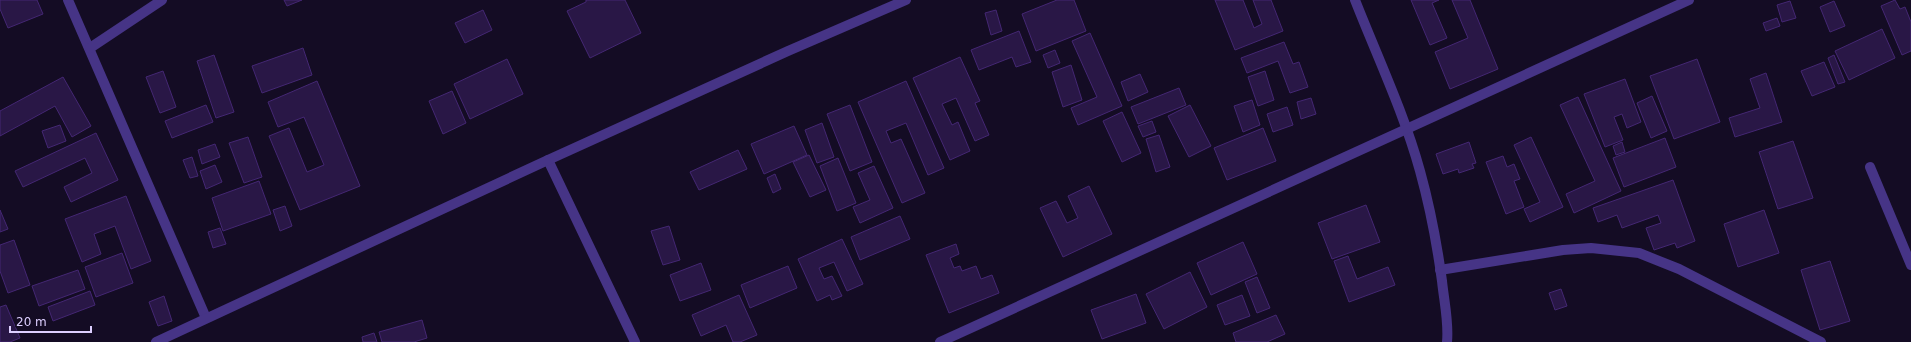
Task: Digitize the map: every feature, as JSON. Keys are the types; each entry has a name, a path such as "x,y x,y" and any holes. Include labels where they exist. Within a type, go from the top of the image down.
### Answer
{"street":[{"path":"68,0 206,318"},
{"path":"90,48 162,0"},
{"path":"156,342 548,160 788,51 906,0"},
{"path":"1355,0 1406,129 1429,206 1440,270 1448,331 1447,342"},
{"path":"940,342 1689,0"},
{"path":"548,160 635,342"},
{"path":"1870,167 1911,265"},
{"path":"1440,270 1563,250 1591,248 1639,254 1679,270 1821,342"}],"building":[{"path":"0,0 37,0 43,14 8,28 0,9"},
{"path":"284,0 302,0 287,6"},
{"path":"586,0 625,0 641,33 590,58 567,11 586,2"},
{"path":"1057,0 1074,0 1086,31 1036,51 1022,14"},
{"path":"1215,0 1243,0 1254,28 1262,24 1253,0 1271,0 1283,31 1235,50"},
{"path":"1411,0 1439,0 1432,3 1447,38 1430,45"},
{"path":"1452,0 1470,0 1498,69 1450,89 1435,52 1468,38"},
{"path":"1895,0 1900,9 1905,7 1911,22 1911,51 1902,55 1881,6"},
{"path":"1790,1 1796,18 1782,22 1777,5"},
{"path":"1834,1 1845,26 1830,32 1820,7"},
{"path":"483,10 492,30 465,43 455,23"},
{"path":"996,10 1002,31 991,35 985,13"},
{"path":"1777,18 1780,26 1766,31 1763,23"},
{"path":"1882,29 1895,58 1849,80 1835,51"},
{"path":"1019,31 1031,62 1016,67 1012,57 979,70 971,50"},
{"path":"1090,33 1122,106 1078,125 1071,108 1097,97 1072,41"},
{"path":"1284,42 1293,64 1299,62 1308,87 1290,93 1278,61 1247,73 1241,58"},
{"path":"303,48 312,75 262,93 252,66"},
{"path":"1055,50 1060,63 1048,68 1043,55"},
{"path":"214,55 234,112 216,118 197,61"},
{"path":"1834,55 1845,82 1838,84 1828,58"},
{"path":"960,57 980,101 975,103 989,135 975,141 956,98 942,104 952,125 958,122 970,151 950,160 913,78"},
{"path":"507,59 523,94 470,119 454,84"},
{"path":"1697,59 1720,122 1674,139 1650,76"},
{"path":"1824,62 1835,87 1812,96 1801,71"},
{"path":"1071,65 1082,100 1063,107 1052,72"},
{"path":"163,71 176,107 160,113 146,77"},
{"path":"1265,71 1274,100 1258,106 1248,77"},
{"path":"1766,73 1782,122 1735,137 1729,118 1760,108 1750,79"},
{"path":"1140,74 1148,92 1128,101 1121,82"},
{"path":"63,77 91,126 72,137 55,106 0,136 0,111"},
{"path":"1625,79 1641,122 1627,128 1622,114 1614,117 1623,140 1605,147 1584,94"},
{"path":"317,81 360,186 300,210 269,136 289,128 307,172 324,165 304,117 278,127 268,102"},
{"path":"906,81 944,168 928,175 906,123 886,131 891,143 901,139 925,193 902,203 858,102"},
{"path":"1179,88 1186,105 1138,124 1131,107"},
{"path":"452,91 466,123 443,134 429,101"},
{"path":"1652,96 1667,131 1651,138 1637,103"},
{"path":"1578,97 1621,191 1574,213 1566,194 1595,181 1560,105"},
{"path":"1311,98 1316,114 1301,119 1297,102"},
{"path":"1252,100 1260,125 1243,132 1234,106"},
{"path":"206,105 213,122 172,138 165,121"},
{"path":"850,105 872,162 850,171 827,114"},
{"path":"1190,105 1211,146 1189,157 1168,116"},
{"path":"1287,107 1293,125 1273,132 1267,114"},
{"path":"1122,112 1141,153 1122,162 1103,121"},
{"path":"1152,121 1156,132 1143,137 1138,126"},
{"path":"822,123 834,157 817,163 805,130"},
{"path":"60,125 66,141 48,148 42,131"},
{"path":"794,126 807,155 764,174 751,144"},
{"path":"1263,128 1276,161 1227,180 1214,148"},
{"path":"96,133 118,180 71,202 64,187 92,173 85,158 23,187 15,171"},
{"path":"1159,135 1170,167 1156,172 1146,139"},
{"path":"248,137 262,177 244,183 229,143"},
{"path":"1531,137 1563,207 1530,222 1524,209 1540,202 1514,145"},
{"path":"1665,138 1676,167 1624,187 1613,158"},
{"path":"1793,141 1813,198 1778,209 1759,152"},
{"path":"1469,142 1476,163 1472,164 1474,168 1459,173 1458,169 1443,174 1436,154"},
{"path":"1622,142 1625,152 1616,155 1613,146"},
{"path":"215,144 220,157 202,164 198,150"},
{"path":"738,150 747,169 699,190 690,172"},
{"path":"809,155 826,190 810,197 793,162"},
{"path":"1503,156 1507,167 1514,164 1520,179 1514,181 1524,207 1506,214 1486,162"},
{"path":"192,157 198,176 190,178 183,160"},
{"path":"838,158 856,203 837,211 820,166"},
{"path":"215,165 222,182 206,189 200,171"},
{"path":"874,166 893,208 860,223 853,207 870,200 858,173"},
{"path":"775,174 781,189 773,193 767,178"},
{"path":"1673,180 1695,241 1677,248 1675,243 1654,250 1646,228 1661,223 1658,215 1622,228 1617,215 1598,222 1593,208"},
{"path":"259,181 271,214 223,231 212,198"},
{"path":"1089,186 1112,234 1063,257 1040,208 1056,201 1067,223 1078,218 1068,196"},
{"path":"126,196 151,261 131,269 115,226 94,234 101,254 82,262 65,219"},
{"path":"1366,205 1380,242 1332,259 1318,223"},
{"path":"285,206 292,226 280,231 273,210"},
{"path":"0,210 8,229 0,232"},
{"path":"1764,210 1779,253 1738,267 1724,224"},
{"path":"900,216 910,239 860,260 851,237"},
{"path":"669,226 680,260 663,265 651,231"},
{"path":"220,228 226,244 213,248 208,232"},
{"path":"842,239 863,284 847,291 834,262 819,268 824,279 832,276 842,296 832,300 830,295 817,301 798,259"},
{"path":"14,240 30,285 8,293 0,271 0,245"},
{"path":"1243,242 1257,274 1211,295 1197,263"},
{"path":"956,244 959,254 950,258 954,268 960,266 962,271 976,266 981,279 992,275 999,293 949,313 926,255"},
{"path":"122,253 133,283 96,297 85,267"},
{"path":"1348,256 1357,279 1388,267 1395,285 1349,302 1334,261"},
{"path":"1830,261 1850,321 1820,330 1801,270"},
{"path":"701,263 711,290 680,301 670,275"},
{"path":"788,266 797,288 750,308 741,285"},
{"path":"78,270 85,289 39,306 32,286"},
{"path":"1190,272 1207,307 1164,329 1146,294"},
{"path":"1257,277 1270,308 1257,313 1245,282"},
{"path":"1561,289 1567,306 1555,310 1549,293"},
{"path":"90,291 95,305 53,321 48,307"},
{"path":"1136,294 1146,323 1102,339 1091,310"},
{"path":"739,295 757,335 740,342 733,342 726,325 701,336 692,315"},
{"path":"1242,295 1250,316 1225,325 1217,305"},
{"path":"164,296 172,321 158,326 149,302"},
{"path":"6,305 20,338 10,342 0,342 0,307"},
{"path":"1276,315 1285,334 1267,342 1236,342 1233,333"},
{"path":"422,320 427,338 414,342 382,342 379,332"},
{"path":"374,333 377,342 363,342 362,337"}]}
